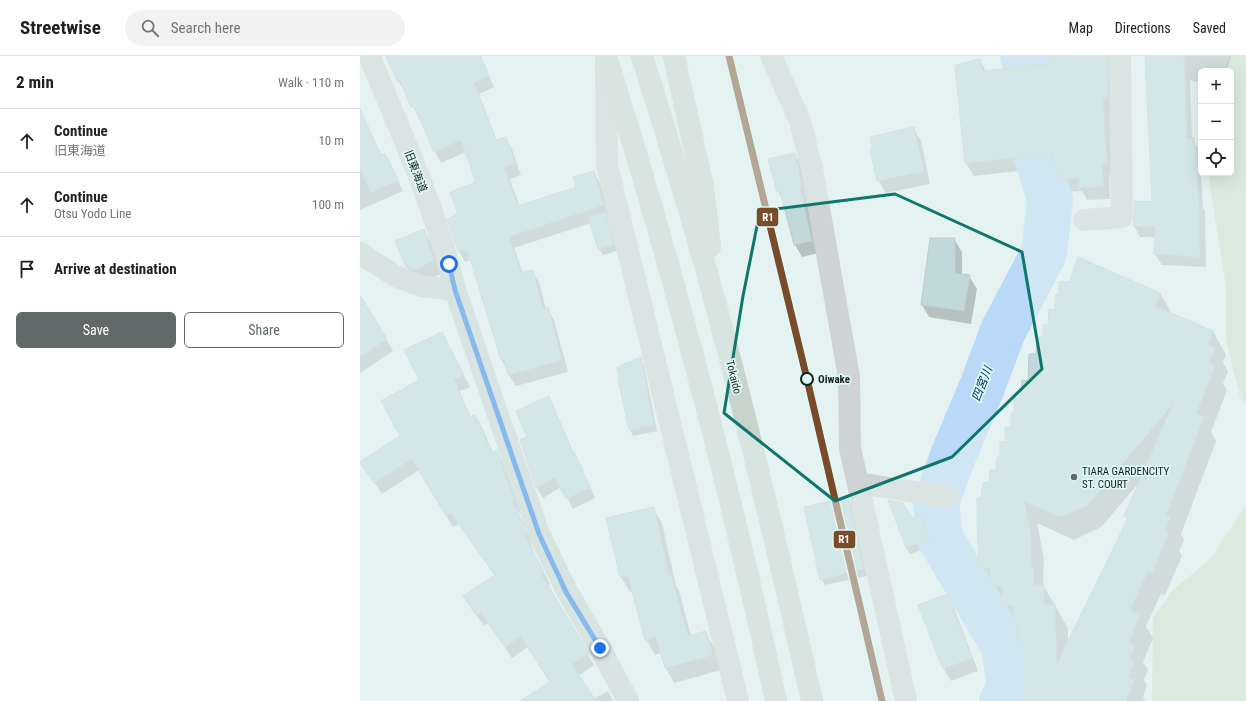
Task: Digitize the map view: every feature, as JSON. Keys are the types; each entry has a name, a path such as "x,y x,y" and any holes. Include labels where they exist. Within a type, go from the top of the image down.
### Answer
{"highway":[{"path":"606,56 629,129 682,314 730,502 776,701"},
{"name":"Tokaido","path":"642,56 671,148 719,316 779,558 812,701"},
{"path":"674,56 703,187 719,316"}],"main road":[{"path":"360,253 395,276 414,284 455,290 539,534 566,592 600,648 628,701"}],"street":[{"name":"旧東海道","path":"369,56 420,178 449,264 455,290"},
{"path":"606,56 607,165 738,701"},
{"path":"771,56 800,121 812,169 849,377 850,448 906,701"},
{"path":"1084,220 1122,217 1120,56"},
{"path":"858,483 938,496"}],"highlighted area":[{"path":"895,194 1022,252 1042,369 952,457 835,501 724,413 743,296 760,211"}],"green space":[{"path":"1229,56 1246,56 1246,406 1240,397 1226,339 1226,287 1208,176 1234,176 1234,68 1224,68"},
{"path":"1246,505 1246,701 1152,701 1153,618 1173,590 1210,559"}],"building":[{"path":"386,56 480,56 489,75 474,83 496,140 506,137 515,163 504,167 518,206 576,187 573,177 594,171 604,205 509,237 521,273 533,270 543,309 548,307 562,360 508,375 504,359 501,360 468,252 465,253 463,249 458,251 447,219 458,214 450,192 476,182 461,140 434,152 414,106 411,107 400,80 397,81"},
{"path":"1048,56 1108,56 1108,97 1103,97 1107,163 1102,163 1104,187 1079,188 1078,178 1059,179 1058,166 1053,166 1052,154 965,163 956,65 980,59 983,71 1048,64"},
{"path":"1145,56 1184,56 1187,139 1194,138 1196,156 1199,199 1200,257 1154,254 1155,226 1133,226 1134,201 1152,202"},
{"path":"360,109 381,155 385,153 398,180 371,193 360,169"},
{"path":"914,127 924,171 877,181 870,150 872,149 870,137"},
{"path":"795,153 802,186 800,186 812,241 794,245 780,191 777,192 768,159"},
{"path":"606,212 614,245 598,249 588,217"},
{"path":"424,229 434,261 414,270 406,267 395,241"},
{"path":"930,238 955,238 955,273 970,275 964,311 921,305"},
{"name":"TIARA GARDENCITY ST. COURT","path":"1078,257 1160,293 1155,306 1213,331 1208,345 1216,348 1209,363 1215,366 1196,414 1204,417 1166,515 1171,516 1165,531 1169,532 1152,573 1148,571 1130,610 1140,614 1129,643 1135,646 1130,659 1134,661 1129,678 1134,680 1126,701 1024,701 1024,644 1017,643 1018,625 1013,624 1014,606 1002,606 1002,587 990,586 990,568 979,568 977,498 981,498 983,482 989,483 990,470 996,470 997,457 1000,457 1000,441 1005,442 1005,427 1011,427 1011,413 1014,414 1014,398 1021,397 1022,380 1028,381 1029,354 1036,354 1037,337 1043,337 1043,325 1048,325 1049,309 1055,310 1055,295 1059,295 1059,282 1070,281","holes":["1173,404 1124,516 1128,518 1057,664 1055,604 1044,604 1044,585 1034,585 1033,566 1031,566 1031,535 1024,501 1061,517 1088,505"]},
{"path":"360,295 387,339 360,357"},
{"path":"442,332 464,375 454,379 470,417 475,415 492,453 497,450 514,500 512,502 519,514 517,515 522,522 528,542 544,572 541,574 589,653 572,664 596,701 520,701 550,682 521,636 505,647 481,612 476,615 463,596 495,575 451,513 446,516 412,459 374,483 360,462 400,436 381,401 419,380 404,350"},
{"path":"641,357 654,425 629,430 618,379 620,379 617,367"},
{"path":"549,396 573,454 575,453 590,488 566,499 555,477 536,488 520,440 527,437 516,411"},
{"path":"848,497 864,569 820,580 804,507"},
{"path":"888,500 903,503 913,518 921,515 930,539 906,548"},
{"path":"654,507 669,575 671,575 688,636 706,631 713,655 665,668 656,637 645,640 628,576 620,577 606,518"},
{"path":"947,594 972,658 943,669 918,605"}],"waterway":[{"name":"四宮川","path":"1002,701 1010,688 1004,646 940,538 936,504 951,461 982,387 1003,331 1044,253 1050,200 1036,153 1030,78 1023,56"}],"transit line":[{"name":"R1","path":"729,56 807,379 882,701"}],"place":[{"name":"Oiwake","path":"807,379"},
{"name":"TIARA GARDENCITY ST. COURT","path":"1074,477"}],"route":[{"path":"449,264 455,290 539,534 566,592 600,648"}]}
